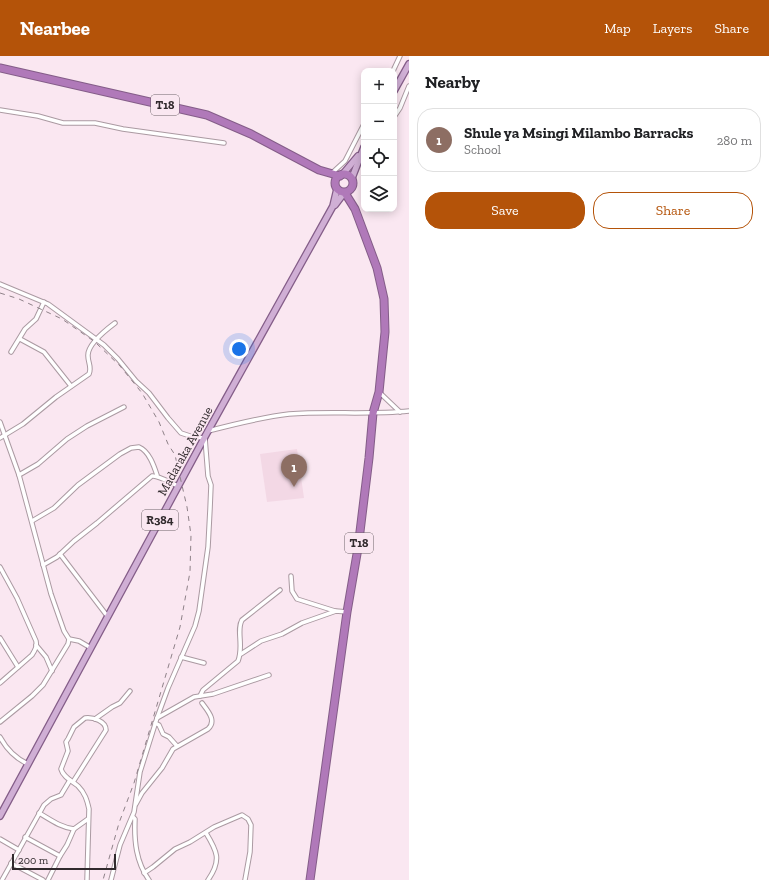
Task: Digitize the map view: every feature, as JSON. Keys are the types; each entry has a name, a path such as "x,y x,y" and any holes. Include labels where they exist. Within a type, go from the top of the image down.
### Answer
{"highway":[{"name":"T18","path":"0,68 207,115 251,134 319,170 330,178 355,209"},
{"name":"T18","path":"310,880 346,612 358,548 370,458 373,413 379,392 385,332 384,299 377,268 355,209 352,178 347,175 331,174 319,170"},
{"path":"341,175 335,182 341,191 351,190 353,187"}],"main road":[{"path":"397,86 409,64"},
{"path":"341,175 361,155"},
{"path":"352,178 361,156"},
{"name":"Madaraka Avenue","path":"0,816 208,431 341,191"}],"street":[{"path":"394,68 400,56"},
{"path":"397,112 409,86"},
{"path":"0,110 38,116 63,123 95,123 123,129 224,143"},
{"path":"331,174 345,161 361,130"},
{"path":"0,284 44,302 96,340 118,359 181,433 193,437 205,438 208,476 211,485 208,547 198,616 155,723 140,772 133,817 120,845 111,880"},
{"path":"11,352 25,329 36,319 44,302"},
{"path":"2,437 24,424 56,396 90,374 91,369 88,353 91,345 104,330 115,323"},
{"path":"20,339 44,352 71,386"},
{"path":"379,392 400,412"},
{"path":"18,475 38,464 67,438 124,407"},
{"path":"208,431 268,417 290,414 409,411"},
{"path":"0,422 2,437 18,475 58,615 64,631 69,639 68,644 43,685 0,722"},
{"path":"32,521 54,508 86,478 131,448 139,447 145,451 152,462 157,476"},
{"path":"43,565 60,554 150,477 157,476 178,486"},
{"path":"60,554 108,617"},
{"path":"0,567 16,598 36,645 46,657 52,671"},
{"path":"291,576 292,591 296,600 336,611 346,612"},
{"path":"200,696 203,690 238,661 241,642 239,628 242,620 280,590"},
{"path":"240,654 266,639 282,634 302,623 336,611"},
{"path":"0,638 18,668"},
{"path":"69,639 79,641 92,648"},
{"path":"0,683 32,655 36,645"},
{"path":"182,657 204,663"},
{"path":"157,718 191,699 213,694 269,676"},
{"path":"95,719 120,703 130,691"},
{"path":"136,804 162,768 170,752 177,746 208,730 211,726 212,719 202,703"},
{"path":"2,880 46,802 61,795 71,781 106,730 103,723 95,719 87,718 82,719 72,730 66,742 68,751 60,769 61,772 71,781 78,786 86,796 89,809 87,880"},
{"path":"155,723 159,725 163,734 169,737 177,746"},
{"path":"0,737 13,755 28,764"},
{"path":"39,813 63,827 74,829"},
{"path":"144,873 175,849 206,833 214,827 240,815 244,815 251,824 250,852 245,880"},
{"path":"133,817 134,840 138,856 144,873 149,880"},
{"path":"48,880 74,829 88,819"},
{"path":"206,833 216,853 215,864 208,880"},
{"path":"25,837 60,856"},
{"path":"0,839 19,850"},
{"path":"11,863 43,880"}],"shaded area":[{"path":"297,449 304,498 267,502 260,454"}],"railway":[{"path":"0,293 19,299 62,319 95,342 120,366 142,393 159,422 168,444 175,455 187,507 191,535 190,572 180,627 134,783 119,823 103,880"}],"place":[{"name":"Shule ya Msingi Milambo Barracks","path":"294,487"}]}
